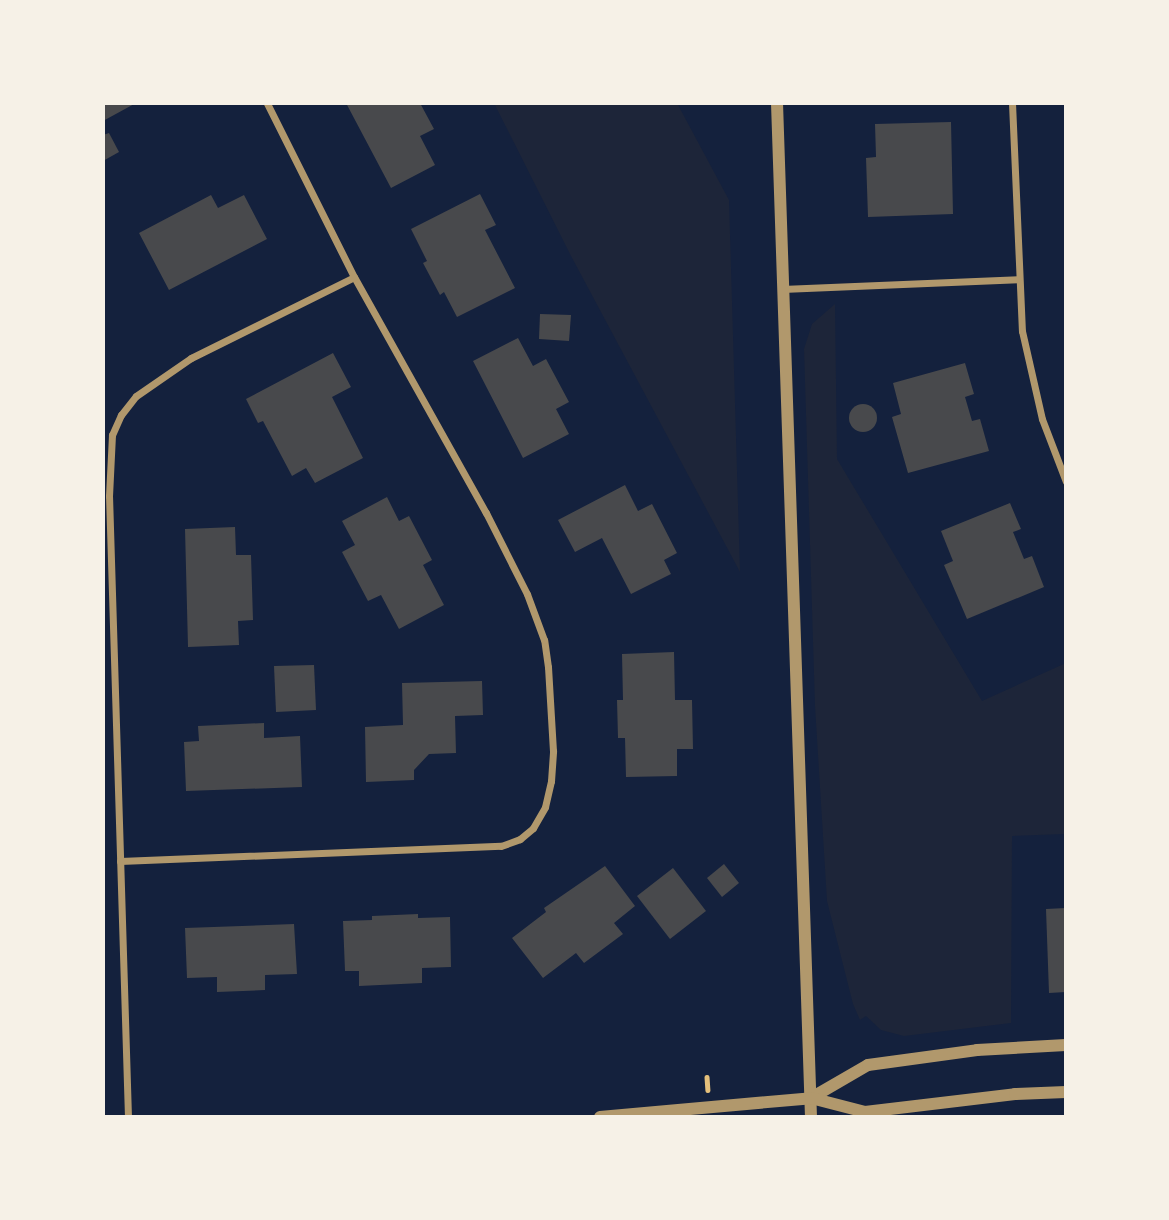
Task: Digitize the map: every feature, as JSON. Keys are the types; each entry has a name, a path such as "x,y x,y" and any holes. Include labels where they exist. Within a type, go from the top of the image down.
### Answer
{"street":[{"path":"120,861 490,848 511,843 527,834 545,807 553,751 548,667 537,617 486,513 354,277 267,103"},
{"path":"777,103 811,1117"},
{"path":"1013,103 1022,331 1033,388 1066,482"},
{"path":"128,1117 109,473 112,435 121,415 136,396 191,358 354,277"},
{"path":"782,289 1018,279"},
{"path":"811,1098 867,1065 977,1050 1066,1045"},
{"path":"600,1117 811,1098 864,1112 1015,1094 1066,1091"}],"shaded area":[{"path":"494,103 677,103 729,200 740,572 571,256"},
{"path":"835,304 837,459 982,701 1066,663 1066,834 1012,836 1011,1023 904,1036 881,1030 866,1016 860,1020 853,1004 827,901 815,706 804,349 812,324"}],"building":[{"path":"103,103 136,103 103,121"},
{"path":"346,103 420,103 434,129 420,136 435,165 391,188"},
{"path":"951,122 953,214 868,217 866,158 876,157 875,124"},
{"path":"109,133 119,152 103,161 103,135"},
{"path":"480,194 496,225 485,230 515,288 457,317 444,292 440,295 423,263 427,261 411,229"},
{"path":"211,195 218,208 244,195 267,239 169,290 139,233"},
{"path":"540,314 571,315 569,341 539,339"},
{"path":"518,338 533,366 546,359 569,402 556,409 569,434 523,458 473,361"},
{"path":"333,353 351,387 332,397 363,458 315,483 306,468 292,476 263,421 258,423 246,399"},
{"path":"965,363 974,394 965,397 972,421 980,419 989,451 908,473 892,417 901,414 893,383"},
{"path":"863,404 873,408 877,418 873,428 863,432 853,428 849,418 853,408"},
{"path":"625,485 638,511 652,504 677,553 664,560 671,574 631,594 602,538 575,552 558,520"},
{"path":"387,497 399,521 409,516 432,560 423,565 444,605 399,629 381,595 368,601 342,552 355,545 342,521"},
{"path":"1010,503 1021,529 1013,532 1024,559 1032,556 1044,587 967,619 944,565 953,561 941,531"},
{"path":"235,527 236,555 251,555 253,620 238,621 239,645 188,647 185,529"},
{"path":"674,652 675,700 692,700 693,749 677,749 677,776 626,777 625,738 618,738 617,700 623,700 622,654"},
{"path":"314,665 316,710 276,712 274,666"},
{"path":"482,681 483,715 455,716 456,753 429,754 414,770 414,780 366,782 365,727 403,725 402,683"},
{"path":"264,723 264,738 300,736 302,787 186,791 184,742 199,741 198,726"},
{"path":"724,864 739,883 722,897 707,878"},
{"path":"605,866 635,906 614,923 623,934 584,963 576,953 543,978 512,938 546,912 544,908"},
{"path":"673,868 706,911 670,939 637,896"},
{"path":"1066,908 1066,992 1049,993 1046,909"},
{"path":"418,914 418,918 450,917 451,967 422,968 422,983 359,986 359,971 345,971 343,921 372,920 372,916"},
{"path":"294,924 297,974 265,975 265,990 217,992 217,977 187,978 185,928"}]}
